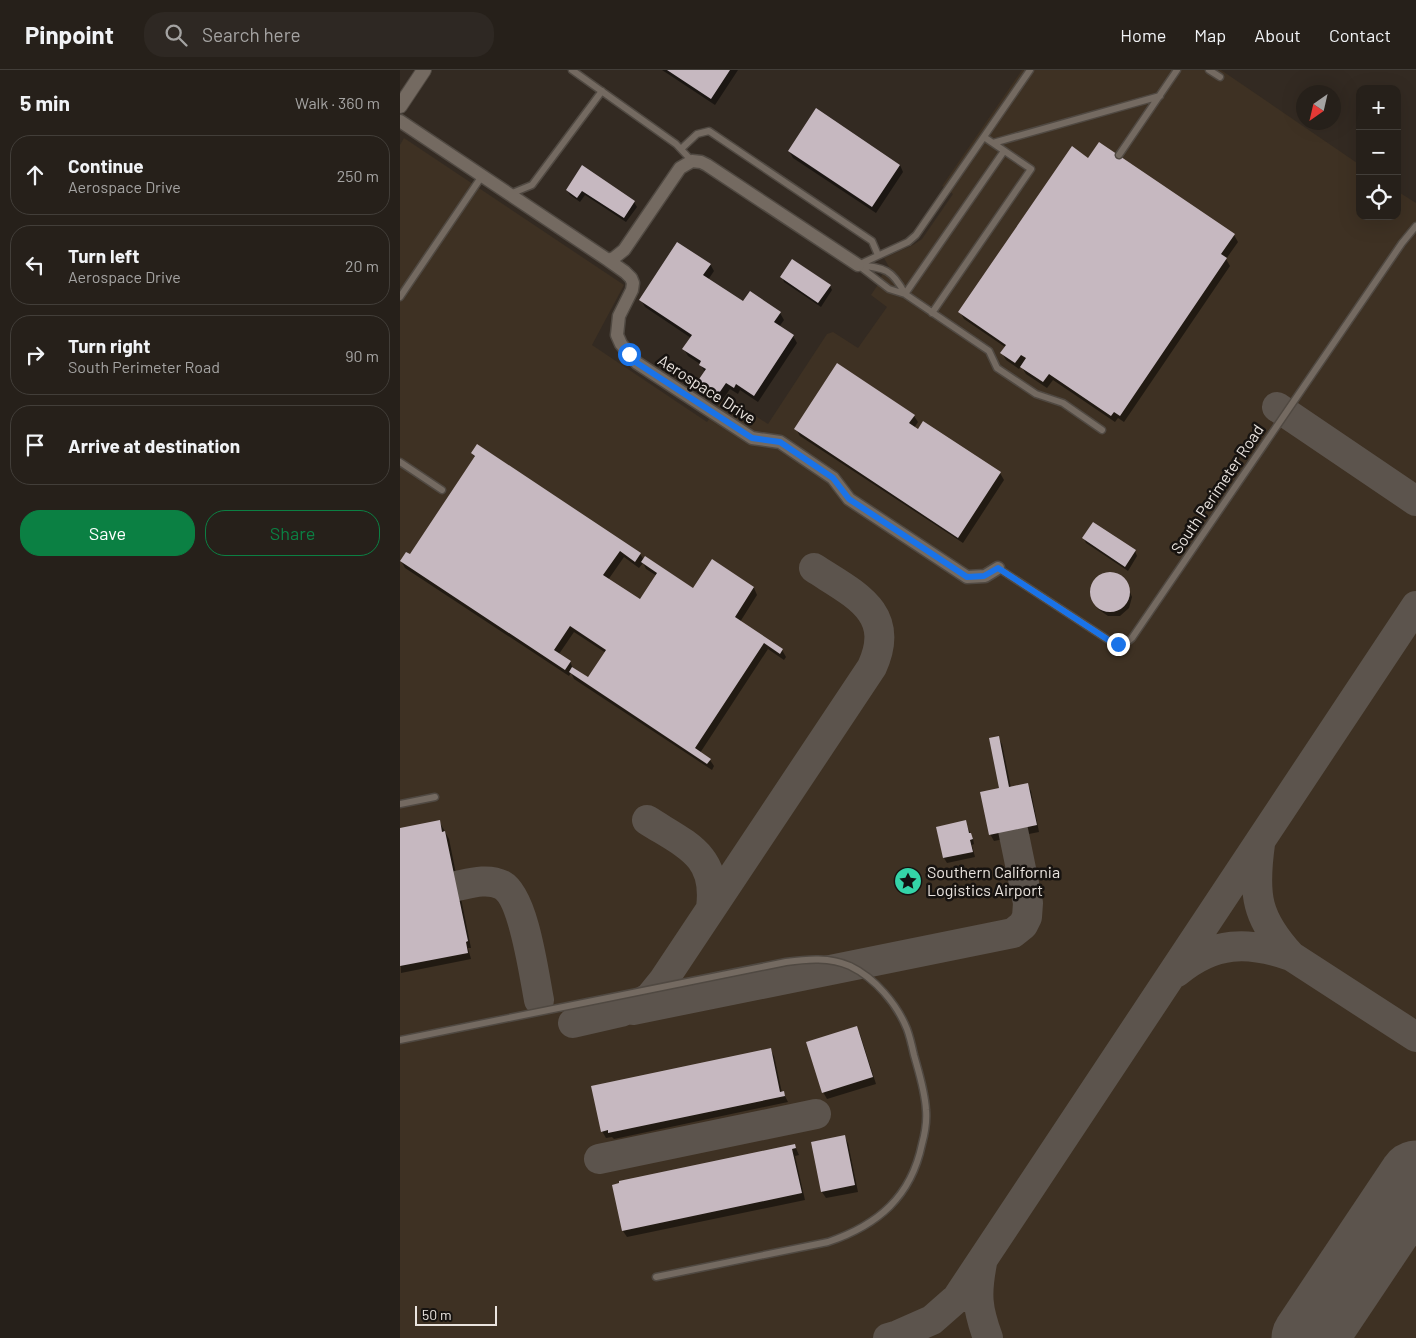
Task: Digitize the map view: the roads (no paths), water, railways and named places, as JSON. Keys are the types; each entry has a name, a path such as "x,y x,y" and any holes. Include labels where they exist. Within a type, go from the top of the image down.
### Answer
{"street":[{"path":"400,106 424,70"},
{"name":"Aerospace Drive","path":"400,121 608,260 631,278 633,283 632,290 619,316 617,334 621,344 637,363 752,438 780,442 833,478 849,499 967,577 984,576 998,568"},
{"path":"608,260 624,250 673,176 685,164 692,161 707,165 858,265"}],"lane":[{"path":"572,70 676,144 692,161"},
{"path":"858,265 908,242 916,235 1030,70"},
{"path":"1120,155 1177,70"},
{"path":"1209,70 1220,77"},
{"path":"509,194 532,185 602,91"},
{"path":"992,143 1160,96"},
{"path":"681,149 697,134 709,131 872,241 878,256"},
{"path":"932,312 1031,169 984,137"},
{"path":"905,294 1004,151"},
{"path":"400,297 482,176"},
{"name":"South Perimeter Road","path":"998,568 1110,641 1118,644 1127,642 1132,638 1402,243 1416,226"},
{"path":"858,265 882,268 897,278 905,294"},
{"path":"858,265 889,289 905,294 989,351 997,368 1036,394 1062,402 1102,430"},
{"path":"400,462 442,490"},
{"path":"400,804 435,797"},
{"path":"400,1040 786,962 806,960 831,961 849,966 871,979 900,1013 908,1031 925,1095 924,1134 919,1160 910,1181 899,1197 869,1224 848,1235 656,1277"}],"place":[{"name":"Southern California Logistics Airport","path":"908,881"}]}
